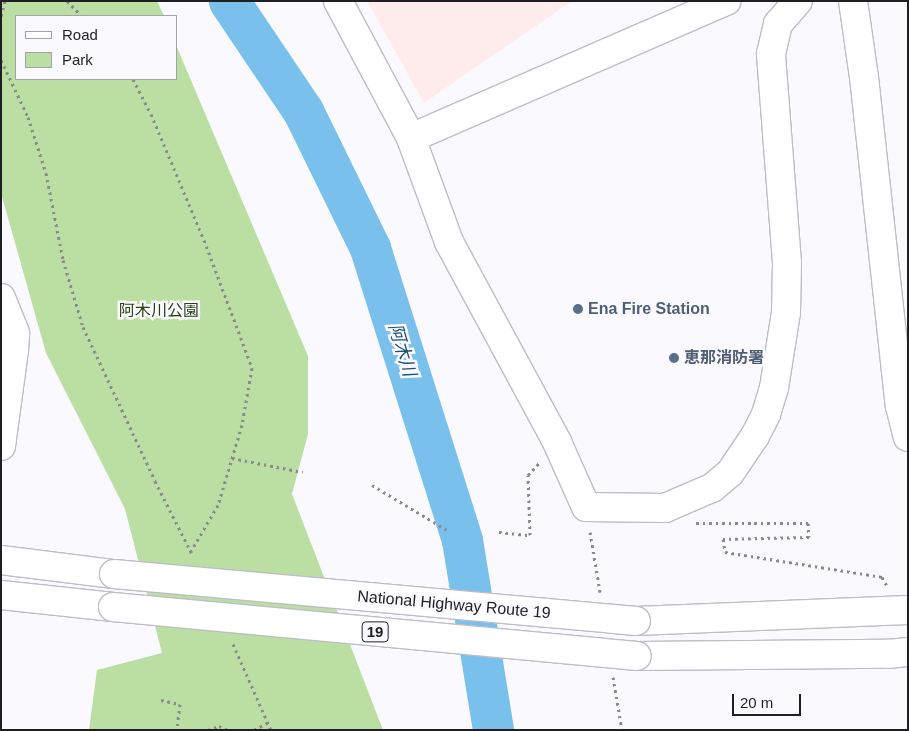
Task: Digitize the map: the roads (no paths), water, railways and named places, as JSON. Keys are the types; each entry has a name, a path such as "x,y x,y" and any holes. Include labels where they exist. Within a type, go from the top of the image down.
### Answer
{"main road":[{"path":"338,1 411,138 449,242 557,442 586,507 665,508 712,488 730,473 745,455 766,414 779,364 786,303 786,244 772,78 772,45 778,24 798,1"},
{"path":"411,138 726,1"},
{"path":"853,1 902,374 900,406 908,437"},
{"path":"1,298 14,333 14,350 1,446"},
{"name":"National Highway Route 19","path":"1,560 114,574 636,621 899,601"},
{"name":"National Highway Route 19","path":"1,595 637,656 888,654 908,652"}],"waterway":[{"name":"阿木川","path":"229,1 303,111 370,248 462,540 493,730"}],"place":[{"name":"Ena Fire Station","path":"578,309"},
{"name":"恵那消防署","path":"674,358"}],"park label":[{"name":"阿木川公園","path":"159,311"}]}
